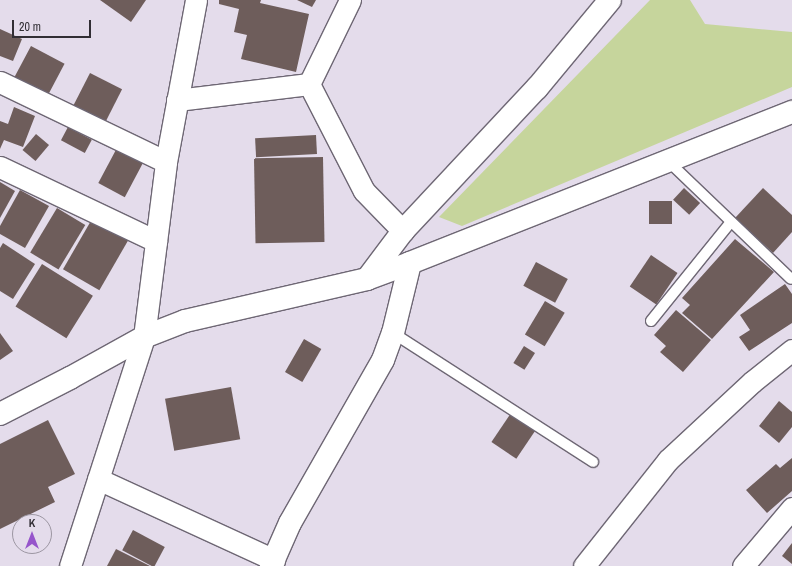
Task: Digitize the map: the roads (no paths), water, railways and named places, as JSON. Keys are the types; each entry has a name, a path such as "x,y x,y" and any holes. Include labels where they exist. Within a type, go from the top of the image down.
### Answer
{"street":[{"path":"70,566 144,336 166,162 196,0"},
{"path":"309,84 350,0"},
{"path":"367,279 403,231 538,88 610,0"},
{"path":"0,82 166,162"},
{"path":"177,100 309,84"},
{"path":"309,84 364,191 403,231"},
{"path":"0,414 70,378 144,336 185,321 367,279 792,112"},
{"path":"0,166 156,241"},
{"path":"98,479 272,563 290,523 383,360 393,334 410,263"},
{"path":"584,566 668,460 752,382 792,350"},
{"path":"743,566 792,508"}],"lane":[{"path":"668,161 791,279"},
{"path":"650,321 731,222"},
{"path":"393,334 593,462"}]}
